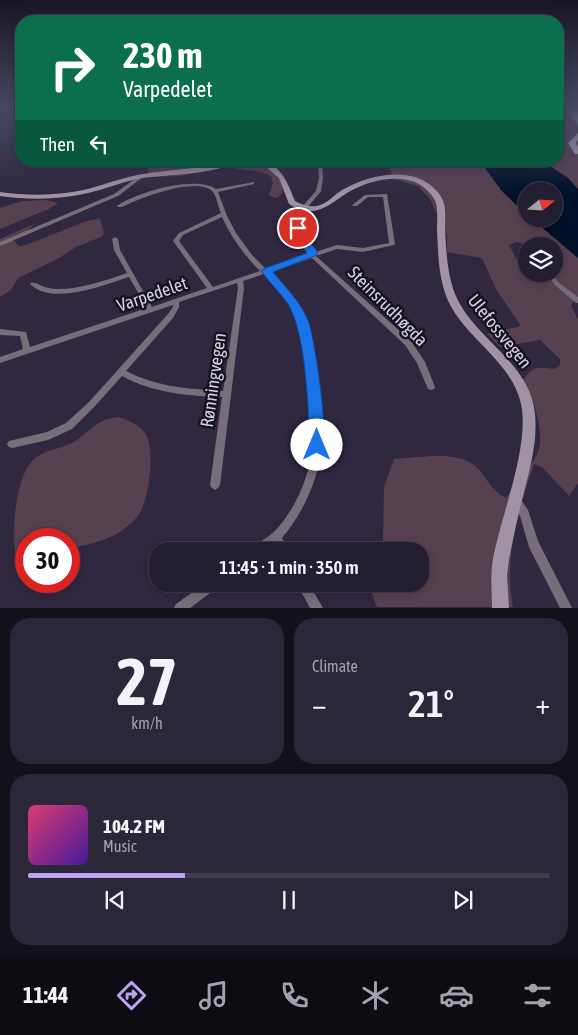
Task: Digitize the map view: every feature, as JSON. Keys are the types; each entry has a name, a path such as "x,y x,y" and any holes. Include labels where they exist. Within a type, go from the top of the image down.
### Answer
{"main road":[{"path":"576,137 572,143 578,152"}],"street":[{"path":"0,194 28,198 58,196 88,191 140,177 206,170 215,167"},
{"path":"270,167 282,176 292,202 304,208"},
{"path":"312,255 298,232 304,208 318,191 321,178 320,167"},
{"name":"Ulefossvegen","path":"304,208 321,207 350,188 391,176 405,177 421,182 438,198 445,266 453,301 469,323 513,372 522,388 527,403 528,444 499,576 501,608"},
{"path":"0,244 116,195 140,177"},
{"path":"120,206 146,194 185,186 206,187 216,192 252,183"},
{"path":"216,192 223,214 245,251 266,271 292,302 303,323 317,425 317,445 308,480 293,514 276,537 269,542"},
{"name":"Varpedelet","path":"0,360 338,247 364,250 392,244 385,195 370,195 355,205"},
{"path":"211,289 176,241 181,234 223,214"},
{"path":"115,239 115,246 151,310"},
{"name":"Steinsrudhøgda","path":"312,255 408,343 421,362 431,386"},
{"path":"33,284 38,288 47,290 77,289 131,274"},
{"name":"Rønningvegen","path":"215,485 242,288 239,280"},
{"path":"555,282 578,300"},
{"path":"12,444 48,436 70,426 171,316 176,307 176,302"},
{"path":"0,332 24,334 27,351"},
{"path":"121,372 142,383 160,387 198,393 227,394"},
{"path":"515,500 522,509 533,543 566,608"},
{"path":"276,537 279,542"},
{"path":"180,608 201,592"},
{"path":"308,592 317,608"}],"shaded area":[{"path":"564,137 578,137 578,189 568,178 552,167 564,167"},
{"path":"147,167 225,167 180,176 149,177"},
{"path":"225,167 275,167 283,188 280,196 275,198 269,195 273,183 271,176 261,172"},
{"path":"389,167 484,167 501,190 518,206 518,228 543,228 553,237 518,237 518,242 509,245 518,262 518,282 563,282 563,245 578,258 578,300 575,299 571,306 578,319 578,483 569,496 543,468 534,464 518,517 511,553 510,589 513,607 377,607 371,592 429,592 429,542 382,542 384,487 394,459 444,456 463,459 476,466 495,490 506,498 539,449 539,423 534,404 523,380 536,368 554,369 560,365 560,359 540,340 501,347 487,334 521,326 496,289 482,258 447,252 447,235 430,199 418,186 394,179"},
{"path":"46,200 58,203 49,209 0,229 0,208 22,201"},
{"path":"100,218 104,234 101,237 76,247 59,258 18,278 11,290 0,297 0,239 34,224 26,232 11,238 19,246 26,245 84,222"},
{"path":"119,417 134,423 145,433 148,441 150,476 145,500 137,517 114,535 97,542 80,546 80,528 15,528 15,548 14,532 17,499 26,471 32,461 42,454 72,443 101,422"}],"water":[{"path":"484,167 552,167 568,178 578,189 578,258 563,245 563,237 553,237 543,228 563,227 563,182 518,182 518,206 501,190"}],"route":[{"path":"298,228 302,241 312,251 312,255 266,271 288,296 303,323 314,393 317,445"}]}
